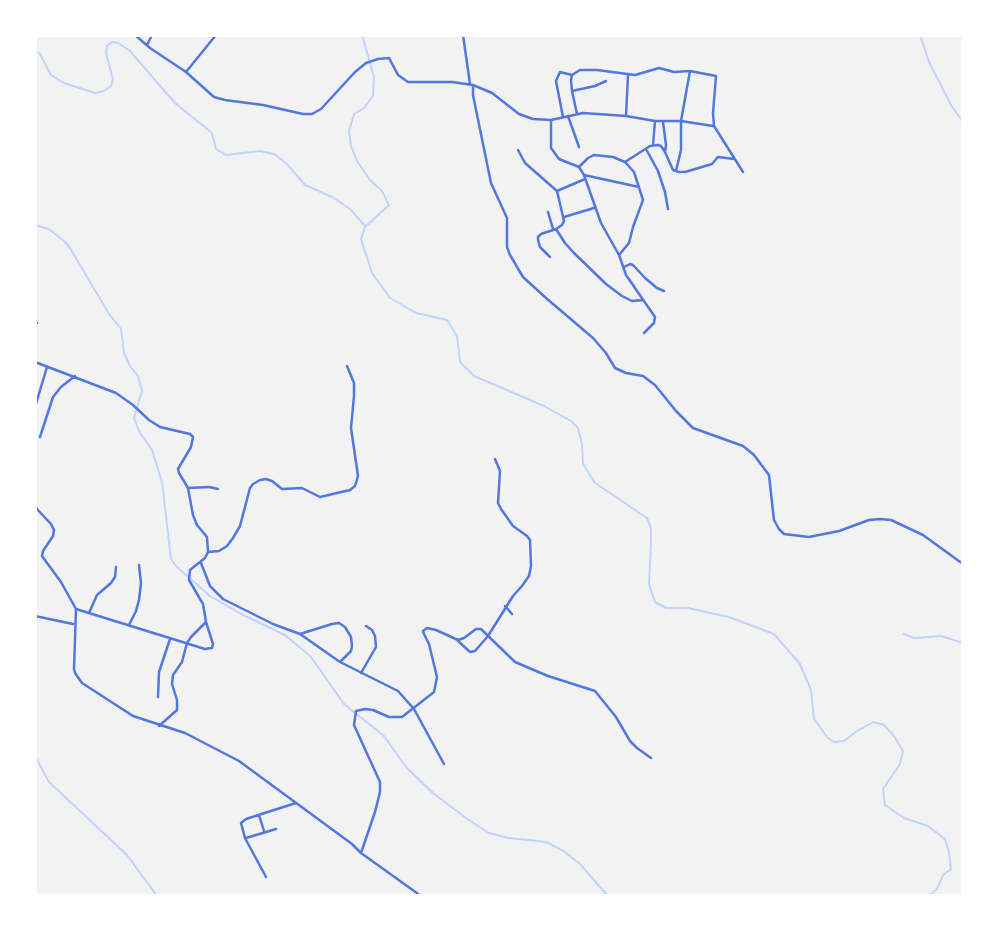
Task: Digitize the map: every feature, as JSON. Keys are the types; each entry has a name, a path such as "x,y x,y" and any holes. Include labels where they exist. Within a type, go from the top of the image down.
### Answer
{"street":[{"path":"135,35 186,72 214,97 307,114 325,106 337,90 366,63 389,58 397,75 408,82 471,84 492,93 519,114 533,118 551,120 577,114 626,116 714,126"},
{"path":"148,46 152,35"},
{"path":"186,72 216,35"},
{"path":"463,35 491,183 507,218 507,247 510,256 523,277 593,338 615,368 643,376 655,385 693,428 743,446 754,455 769,475 774,520 784,534 809,537 839,531 869,520 891,520 923,535 963,564"},
{"path":"563,117 557,79 561,72 572,75 580,70 587,70 628,75 642,74 659,68 679,73 690,71 716,76 714,126 743,172"},
{"path":"676,171 690,71"},
{"path":"572,75 577,114"},
{"path":"626,116 628,75"},
{"path":"572,91 606,81"},
{"path":"569,116 579,148"},
{"path":"551,120 550,140 554,154 559,159 579,167 606,234 634,287 656,319 644,333"},
{"path":"653,145 655,121"},
{"path":"663,122 665,152"},
{"path":"625,162 653,145 661,146 676,171 685,172 712,164 718,157 735,159"},
{"path":"646,149 658,171 668,209"},
{"path":"518,150 525,163 557,191 564,216 562,225 538,237 540,247 550,257"},
{"path":"579,167 594,155 614,157 625,162 634,172 643,200 629,243 618,255"},
{"path":"557,191 584,177 639,187"},
{"path":"564,216 596,208"},
{"path":"548,212 555,230 565,243 606,284 632,301 643,300"},
{"path":"624,267 633,265 645,278 664,291"},
{"path":"35,362 116,393 160,427 193,437 191,447 178,469 188,488 197,525 207,537 208,552 189,574 189,580 203,604 212,648 205,649 76,609"},
{"path":"35,407 47,366"},
{"path":"208,552 219,551 233,538 240,526 250,488 260,480 272,481 282,489 302,488 320,497 350,491 355,486 358,476 351,428 354,383 347,366"},
{"path":"40,437 53,397 75,376"},
{"path":"361,853 375,812 380,782 354,725 356,711 373,710 389,717 402,717 414,709 434,692 436,683 429,644 423,631 427,628 436,630 458,640 472,652 488,636 505,606 529,576 532,554 530,540 513,526 500,509 500,471 495,459"},
{"path":"188,488 218,489"},
{"path":"35,507 54,530 42,556 76,609 74,669 82,683 133,716 185,733 239,761 421,896"},
{"path":"201,563 210,586 223,598 273,624 300,634 340,662 398,691 414,709 444,764"},
{"path":"129,625 139,600 139,565"},
{"path":"89,613 97,595 115,577 116,567"},
{"path":"505,606 512,614"},
{"path":"35,616 74,624"},
{"path":"159,726 177,710 172,678 183,663 187,643 206,622"},
{"path":"300,634 332,624 345,627 351,637 352,651 340,662"},
{"path":"361,673 376,647 375,636 366,626"},
{"path":"458,640 478,628 481,629 515,662 595,691 617,717 631,741 651,758"},
{"path":"158,697 159,672 170,638"},
{"path":"236,822 296,803"},
{"path":"259,815 264,831"},
{"path":"242,821 245,838 266,877"},
{"path":"245,838 276,829"}],"waterway":[{"path":"362,35 374,77 373,96 364,108 354,114 349,131 351,146 357,161 370,180 382,191 389,205 365,227 361,239 372,273 390,298 416,313 447,320 457,336 460,362 474,376 544,406 578,428 583,464 595,483 647,518 651,528 649,584 655,602 666,608 688,608 729,617 774,634 800,664 811,690 814,719 834,742 844,741 873,722 884,725 894,736 903,751 900,764 883,789 885,805 904,818 928,826 945,839 949,853 951,869 943,875 937,889 929,896"},
{"path":"920,35 929,62 963,122"},
{"path":"35,50 51,75 64,83 95,93 111,86 113,79 106,53 107,46 112,42 118,43 129,50 175,103 212,133 216,149 226,155 260,151 274,154 286,163 305,185 332,197 350,209 365,226"},
{"path":"35,225 49,229 70,248 109,314 121,329 124,353 138,376 142,391 134,418 152,450 162,482 171,559 176,566 210,596 285,635 311,657 344,704 384,736 406,767 433,793 489,833 549,843 565,852 580,864 608,896"},
{"path":"904,634 914,638 941,636 963,643"},
{"path":"35,756 49,782 127,855 157,896"}]}
